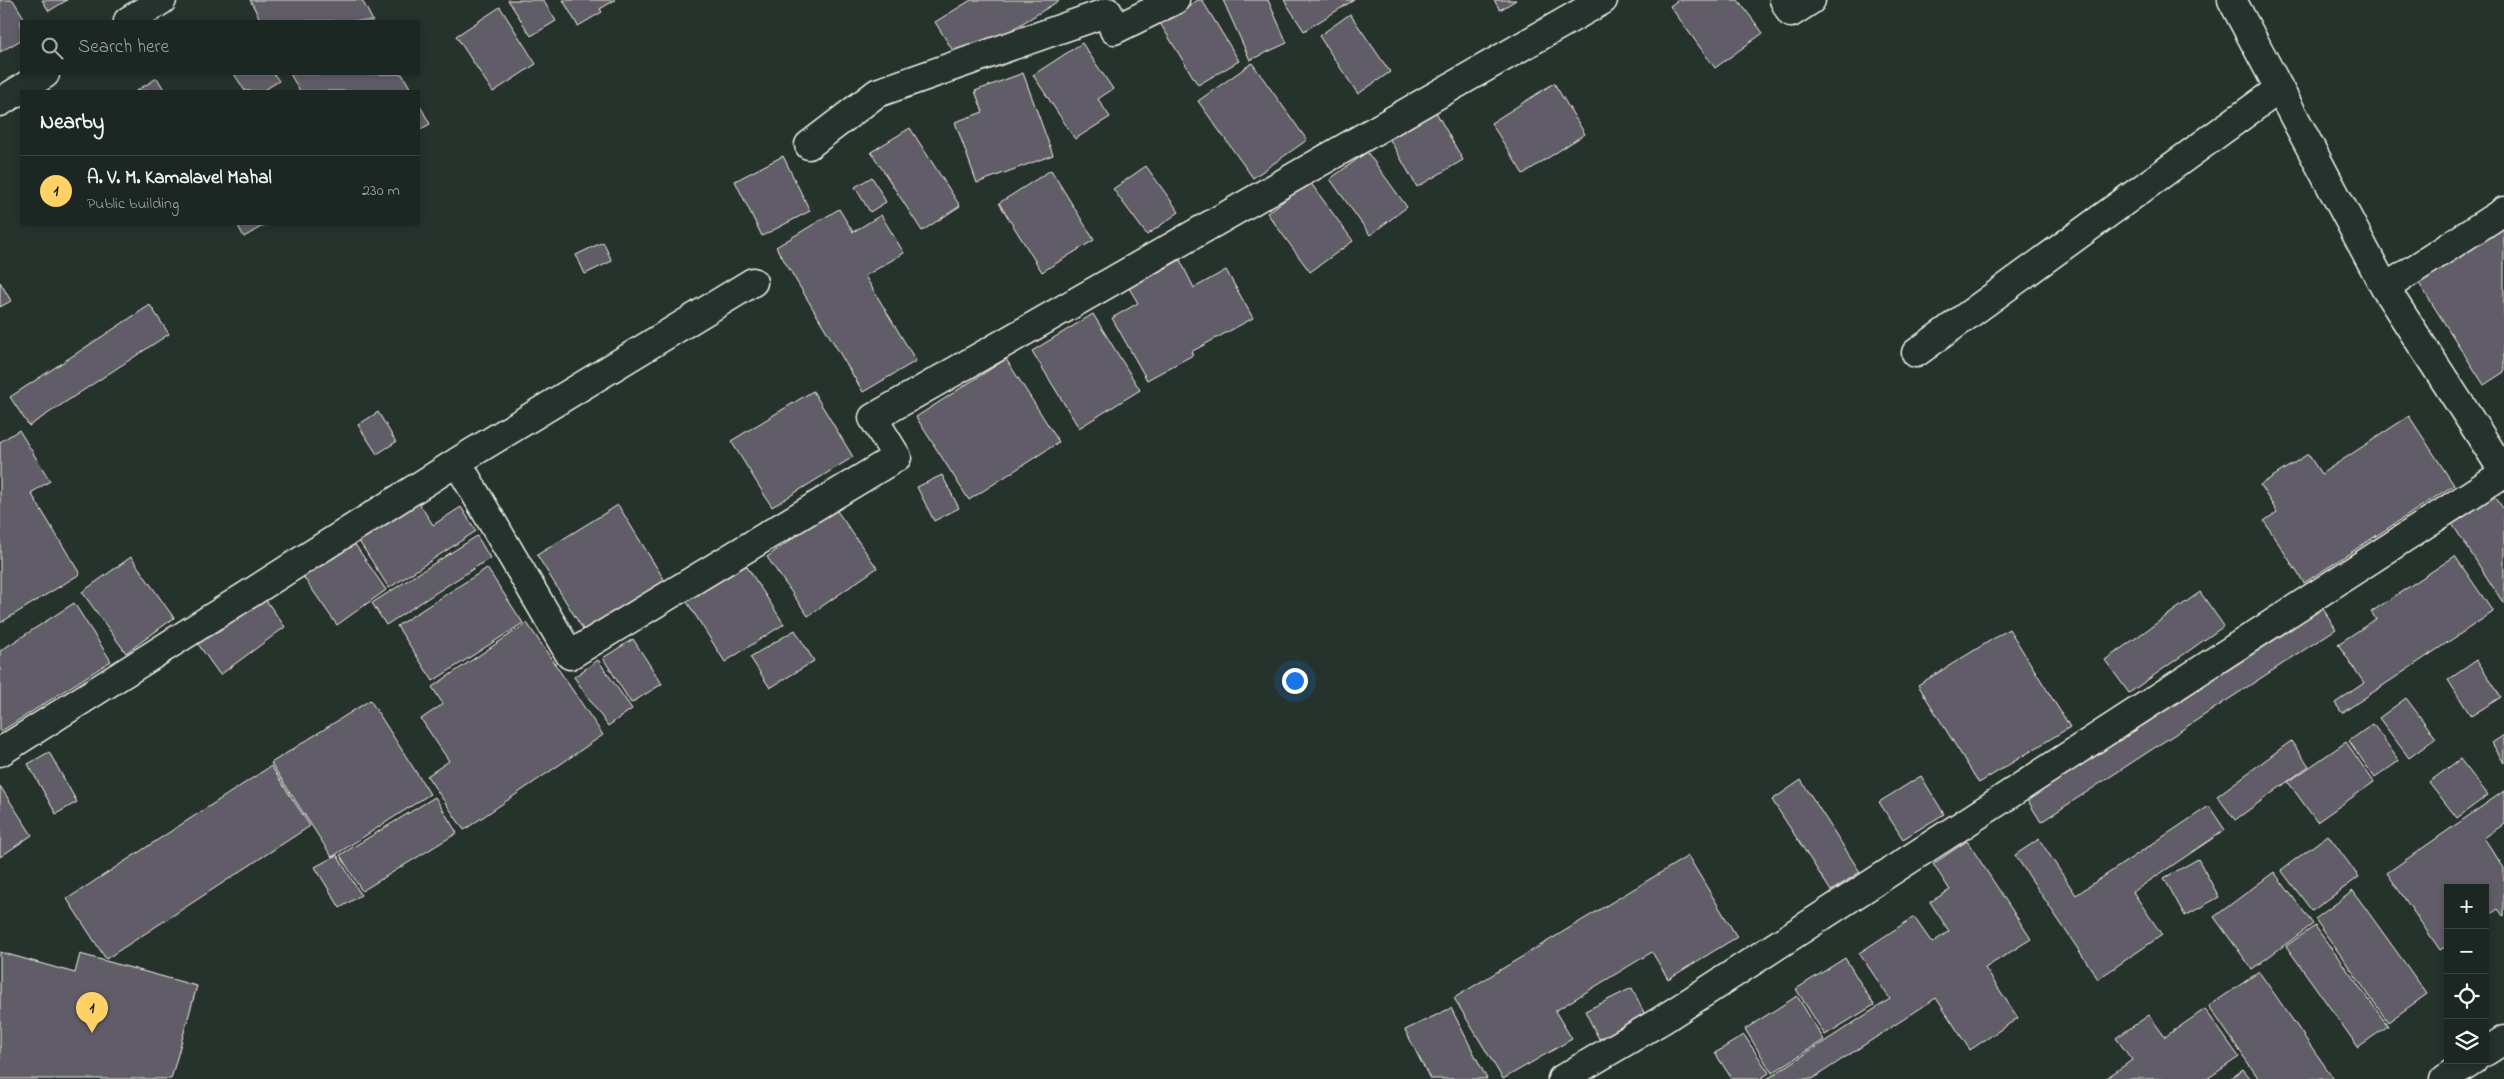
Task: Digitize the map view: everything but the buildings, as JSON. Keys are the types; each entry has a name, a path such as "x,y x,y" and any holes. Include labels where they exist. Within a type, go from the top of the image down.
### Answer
{"street":[{"path":"130,20 162,0"},
{"path":"809,145 877,93 1108,12 1114,30 1175,0"},
{"path":"457,462 570,655 897,457 872,418 1603,0"},
{"path":"1784,0 1791,13 1811,0"},
{"path":"1562,1079 1671,1014 2504,472 2385,288 2232,0"},
{"path":"0,102 43,75"},
{"path":"1916,353 2280,89"},
{"path":"2385,288 2504,211"},
{"path":"0,752 457,462 753,282"},
{"path":"2489,1049 2504,1040"},
{"path":"2444,1079 2467,1064"}],"place":[{"name":"A. V. M. Kamalavel Mahal","path":"92,1033"}]}
